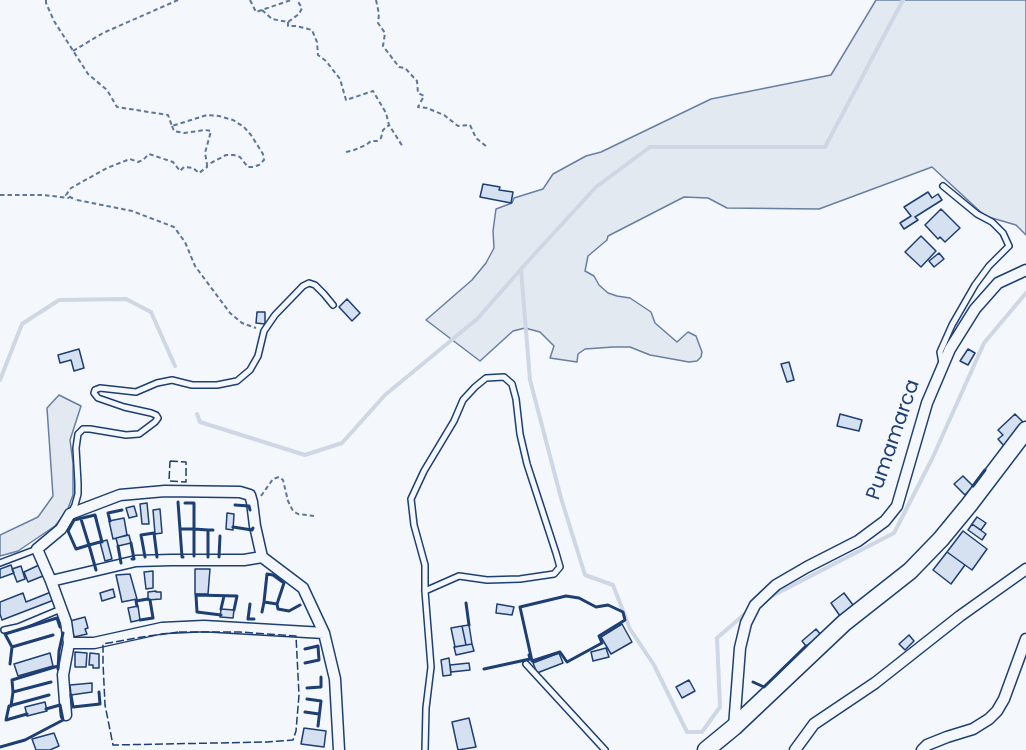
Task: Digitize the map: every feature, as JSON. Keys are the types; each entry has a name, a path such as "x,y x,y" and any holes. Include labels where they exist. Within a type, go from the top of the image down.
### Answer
{"main road":[{"path":"706,750 734,727 844,623 910,571 969,505 1026,430"}],"street":[{"name":"Pumamarca","path":"734,727 740,648 746,623 755,605 776,585 858,541 885,522 897,506 927,403 950,349 975,309 998,283 1026,270"},
{"path":"66,715 63,675 69,643 66,622 37,549 61,528 70,514 120,495 165,491 240,492 249,495 252,502 262,556 303,588 324,633 334,679 339,750"},
{"path":"51,581 136,561 244,560 262,556"},
{"path":"795,750 813,724 875,683 952,622 1026,569"},
{"path":"69,643 94,643 162,628 204,626 324,633"},
{"path":"922,750 927,745 973,729 997,711 1004,699 1026,639"}],"lane":[{"path":"942,368 940,352 952,325 975,285 989,266 1010,246 1003,233 992,222 977,214 943,186"},
{"path":"70,514 78,494 75,448 78,434 83,429 90,429 126,435 139,434 158,418 151,413 98,398 94,393 95,390 100,388 136,392 157,383 172,380 192,385 217,385 237,381 250,370 258,357 264,331 275,315 303,286 315,285 333,305"},
{"path":"425,591 459,576 487,580 520,579 554,574 560,567 527,464 512,384 504,377 486,378 463,399 454,421 424,471 411,499 414,525 425,565 425,591 431,667 426,708 425,750"},
{"path":"0,563 37,549"},
{"path":"4,630 18,627 61,609"},
{"path":"526,664 605,750"}],"path":[{"path":"46,0 54,21 88,74 107,90 117,107 168,115 174,131 184,133 211,131 206,153 207,165"},
{"path":"73,51 103,33 178,0"},
{"path":"250,0 256,12 291,0"},
{"path":"262,10 272,19 288,22 299,15 302,8 297,0"},
{"path":"376,0 378,23 385,33 383,46 399,67 405,68 417,81 418,93 424,96 418,107 444,115 458,126 470,125 476,138 487,147"},
{"path":"288,22 288,26 312,30 317,42 318,56 326,61 340,79 346,100 373,91 386,112 389,125 403,147"},
{"path":"76,200 66,195 71,188 96,173 130,159 138,162 149,154 173,162 180,171 184,167 193,168 199,173 207,165 226,154 240,157 248,167 259,165 264,160 263,154 251,135 233,120 207,115 172,126"},
{"path":"346,152 371,141 377,141 389,125"},
{"path":"0,195 43,195 76,200 132,212 174,227 185,242 195,266 230,313 242,323 264,331"},
{"path":"249,495 260,497 273,479 279,477 283,480 293,511 314,516"}],"shaded area":[{"path":"876,0 1026,0 1026,235 1016,225 985,216 932,167 819,209 727,208 708,198 684,197 608,236 607,240 588,256 585,271 594,276 599,285 608,293 630,298 651,312 655,323 677,342 688,332 696,336 702,352 697,361 689,362 650,355 630,347 585,349 578,354 577,362 550,358 554,346 540,332 525,328 513,331 480,361 426,320 472,280 486,263 494,248 493,231 496,209 512,203 514,198 543,189 553,174 586,156 601,152 711,99 831,75"},
{"path":"59,395 81,406 70,440 73,495 67,511 55,526 18,551 0,556 0,535 38,517 53,496 47,408"}],"building":[{"path":"483,184 513,192 511,203 480,197"},
{"path":"928,192 932,198 938,194 942,200 915,217 918,220 904,229 900,223 911,216 904,207"},
{"path":"941,209 960,228 945,242 940,237 938,239 925,225"},
{"path":"921,236 936,251 921,267 905,252"},
{"path":"939,253 944,259 934,267 929,261"},
{"path":"347,299 360,313 352,321 339,307"},
{"path":"257,312 265,312 265,324 256,323"},
{"path":"79,349 84,368 74,371 71,360 60,363 58,355"},
{"path":"968,349 975,353 968,365 960,361"},
{"path":"789,362 794,380 787,382 781,364"},
{"path":"840,414 862,420 859,431 837,426"},
{"path":"1015,414 1026,425 1004,446 998,439 1003,435 998,430"},
{"path":"963,476 973,486 965,495 954,484"},
{"path":"147,503 149,524 142,524 140,504"},
{"path":"134,506 137,516 129,518 126,508"},
{"path":"160,509 162,533 155,534 153,510"},
{"path":"227,513 234,514 233,530 226,529"},
{"path":"977,517 986,523 981,530 972,524"},
{"path":"124,518 127,535 113,539 109,521"},
{"path":"972,524 986,534 982,540 968,530"},
{"path":"963,531 987,549 972,570 947,552"},
{"path":"129,535 131,543 118,546 116,538"},
{"path":"107,540 112,559 105,561 100,542"},
{"path":"947,552 965,565 951,584 933,570"},
{"path":"11,565 14,573 0,578 0,569"},
{"path":"39,565 43,576 28,582 24,572"},
{"path":"21,566 25,579 17,582 12,569"},
{"path":"195,569 210,569 208,594 195,594"},
{"path":"153,571 153,588 146,589 144,572"},
{"path":"130,574 137,599 122,602 116,575"},
{"path":"113,589 115,597 102,601 100,593"},
{"path":"51,592 54,600 2,620 0,602 23,593 26,602"},
{"path":"148,592 161,592 161,599 148,600"},
{"path":"844,593 853,605 840,616 831,603"},
{"path":"497,604 514,607 512,615 496,613"},
{"path":"138,606 140,620 131,622 128,608"},
{"path":"221,609 234,610 233,618 220,617"},
{"path":"85,617 87,634 74,637 70,621"},
{"path":"622,624 632,642 611,654 601,637"},
{"path":"469,625 472,644 466,645 462,626"},
{"path":"462,626 466,645 455,647 451,628"},
{"path":"816,629 821,635 806,646 802,641"},
{"path":"909,635 914,641 905,650 899,644"},
{"path":"472,644 474,651 456,655 454,647"},
{"path":"606,648 609,657 593,661 591,652"},
{"path":"75,652 87,653 86,667 75,667"},
{"path":"50,653 53,666 18,676 14,664"},
{"path":"90,653 99,654 99,668 89,665"},
{"path":"559,653 563,663 537,673 533,663"},
{"path":"449,658 451,675 443,676 441,660"},
{"path":"469,663 470,670 451,672 450,665"},
{"path":"689,680 695,691 682,698 676,687"},
{"path":"92,683 92,692 71,695 70,685"},
{"path":"45,702 47,711 27,716 25,707"},
{"path":"469,718 476,747 458,750 452,722"},
{"path":"304,728 326,731 324,747 301,744"},
{"path":"54,733 59,746 50,750 36,750 32,739"}],"waterway":[{"path":"197,414 200,422 305,455 342,443 385,395 477,319 596,187 650,147 825,147 903,0"},
{"path":"521,269 530,380 561,498 585,575 613,585 630,629 654,665 687,732 702,732 720,707 717,638 747,612"},
{"path":"768,598 894,533 932,459 984,343 1026,293"},
{"path":"0,380 22,324 59,300 126,299 151,312 175,366"}],"fence":[{"path":"170,461 186,462 186,482 169,481 170,461"},
{"path":"179,632 240,632 296,636 299,695 293,740 113,745 105,705 103,644 179,632"}],"wall":[{"path":"973,486 985,470"},
{"path":"178,502 183,557"},
{"path":"180,529 194,529 194,503 185,503"},
{"path":"235,505 249,506 250,510"},
{"path":"110,521 108,513 122,510"},
{"path":"96,570 89,545 76,549 68,531 74,520 95,515 102,542"},
{"path":"81,519 89,545 100,542"},
{"path":"233,527 252,530 253,528"},
{"path":"194,556 194,529 208,530"},
{"path":"208,557 208,530 213,530"},
{"path":"145,557 141,535 154,533 157,557"},
{"path":"219,557 220,536"},
{"path":"131,543 134,559 132,559"},
{"path":"118,546 121,563"},
{"path":"267,574 273,575 284,583 277,604 264,602 267,574"},
{"path":"221,615 197,612 196,595 237,596 234,610"},
{"path":"221,609 224,596"},
{"path":"566,596 579,598 596,607 608,605 623,612 625,620 599,636 602,643 567,662 560,652 532,661 520,607 566,596"},
{"path":"137,606 136,601 148,599"},
{"path":"140,620 153,618 150,600"},
{"path":"262,612 264,602"},
{"path":"466,603 469,625"},
{"path":"250,604 248,619 254,619"},
{"path":"277,604 278,609 289,611 300,605"},
{"path":"53,635 12,647 5,634 57,618 60,627"},
{"path":"58,669 63,633"},
{"path":"305,649 318,646 319,660 305,663"},
{"path":"753,682 764,687 806,646"},
{"path":"10,664 12,647"},
{"path":"484,669 530,659 529,655"},
{"path":"13,692 12,680 58,666"},
{"path":"307,688 321,687 321,677"},
{"path":"11,706 13,692 51,682"},
{"path":"71,695 73,707 100,704 99,692"},
{"path":"27,714 6,720 9,706 49,695"},
{"path":"307,699 321,701 318,726"},
{"path":"0,747 25,740 63,720 60,705 46,709"},
{"path":"305,712 319,714"}]}
